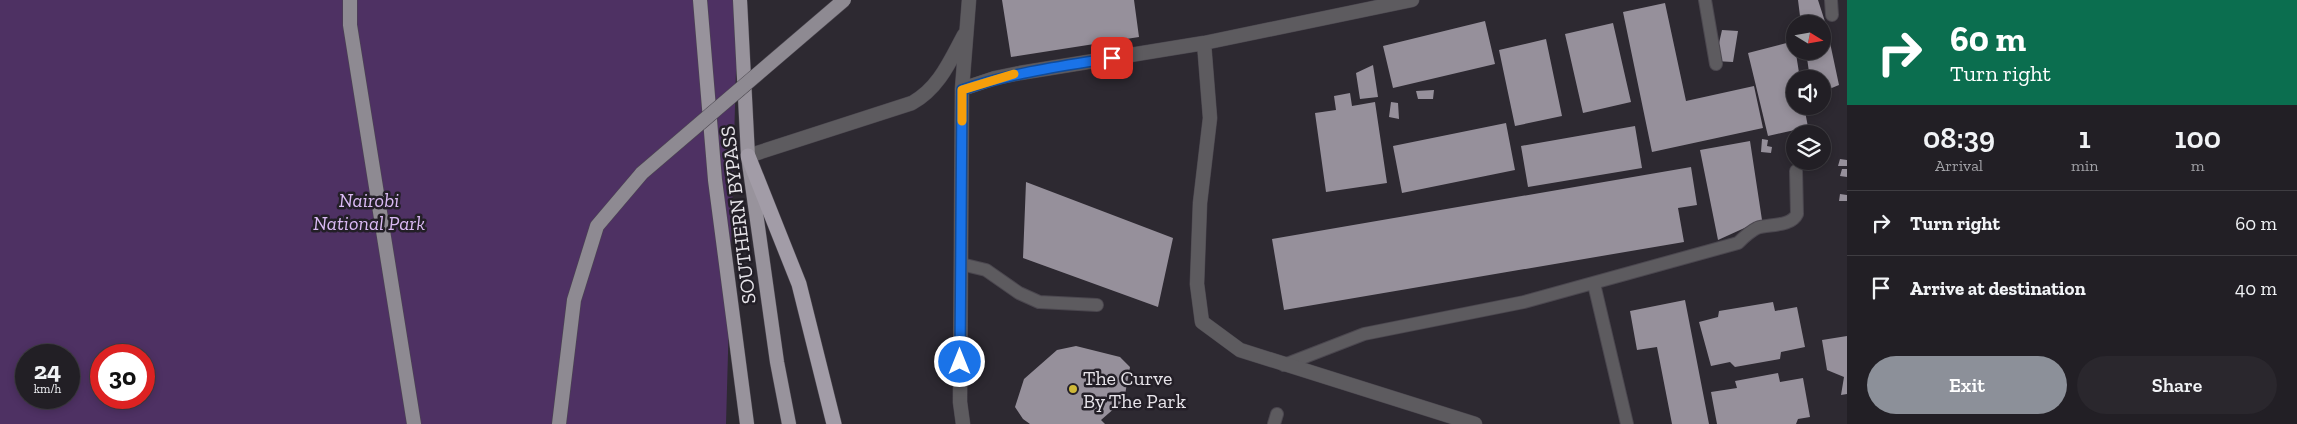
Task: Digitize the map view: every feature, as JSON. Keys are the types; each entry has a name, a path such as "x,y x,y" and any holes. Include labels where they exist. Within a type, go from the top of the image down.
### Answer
{"highway":[{"name":"SOUTHERN BYPASS","path":"700,0 715,180 747,424"},
{"name":"SOUTHERN BYPASS","path":"740,0 748,156 777,362 789,424"},
{"path":"748,156 799,284 834,424"}],"main road":[{"path":"350,0 350,25 414,424"},
{"path":"559,424 574,300 597,226 642,173 844,0"}],"street":[{"path":"962,424 960,402 962,90 969,0"},
{"path":"962,90 995,78 1204,43 1412,0"},
{"path":"748,156 897,108 922,97 935,85 966,32"},
{"path":"1204,43 1210,118 1200,203 1197,284 1202,322 1240,350 1475,424"}],"lane":[{"path":"1705,0 1716,64"},
{"path":"1831,0 1832,15"},
{"path":"1284,365 1364,334 1524,302 1738,243 1750,232 1758,228 1790,221 1795,218 1797,214 1796,171"},
{"path":"961,264 986,270 1018,293 1039,302 1097,305"},
{"path":"1594,284 1626,424"}],"green space":[{"name":"Nairobi National Park","path":"0,0 738,0 726,424 0,424"}],"building":[{"path":"1002,0 1134,0 1139,37 1011,57"},
{"path":"1798,0 1818,0 1823,15 1800,15"},
{"path":"1665,3 1686,101 1754,86 1763,128 1652,152 1623,12"},
{"path":"1485,21 1495,64 1393,88 1383,46"},
{"path":"1613,23 1631,102 1583,113 1565,34"},
{"path":"1722,30 1738,31 1733,62 1715,61"},
{"path":"1546,39 1562,116 1515,126 1499,50"},
{"path":"1786,43 1786,60 1797,60 1799,70 1786,70 1786,115 1806,115 1808,125 1786,125 1786,132 1768,136 1748,53"},
{"path":"1831,47 1839,85 1831,88 1831,70 1809,70 1807,60 1831,60"},
{"path":"1373,65 1378,97 1360,99 1356,73"},
{"path":"1434,90 1433,99 1418,99 1416,91"},
{"path":"1350,93 1352,106 1375,102 1387,183 1326,192 1315,113 1336,110 1334,96"},
{"path":"1391,102 1398,103 1399,119 1389,117"},
{"path":"1506,123 1515,170 1402,193 1393,146"},
{"path":"1635,126 1642,168 1528,187 1521,146"},
{"path":"1762,139 1768,140 1767,146 1772,147 1771,153 1761,152"},
{"path":"1750,141 1762,220 1718,240 1700,150"},
{"path":"1840,159 1847,160 1847,166 1838,166"},
{"path":"1691,167 1697,205 1678,208 1684,242 1284,310 1272,239"},
{"path":"1842,169 1847,169 1847,177 1840,176"},
{"path":"1026,182 1173,238 1158,307 1023,258"},
{"path":"1840,194 1847,195 1847,201 1839,201"},
{"path":"1685,300 1709,424 1672,424 1657,347 1637,350 1630,311"},
{"path":"1773,302 1775,311 1797,307 1805,347 1781,352 1780,359 1735,367 1730,362 1711,366 1699,322 1718,317 1719,311"},
{"path":"1847,336 1847,394 1841,395 1844,377 1827,370 1822,340"},
{"name":"The Curve By The Park","path":"1076,346 1120,357 1130,367 1124,400 1101,420 1105,424 1030,424 1023,419 1015,407 1024,379 1057,350"},
{"path":"1778,373 1780,382 1803,378 1810,417 1798,419 1796,424 1717,424 1711,392 1737,388 1735,381"}],"slow traffic":[{"path":"962,121 962,90 995,78 1014,74"}],"place":[{"name":"The Curve By The Park","path":"1073,389"}],"route":[{"path":"960,362 962,90 995,78 1112,58"}]}
